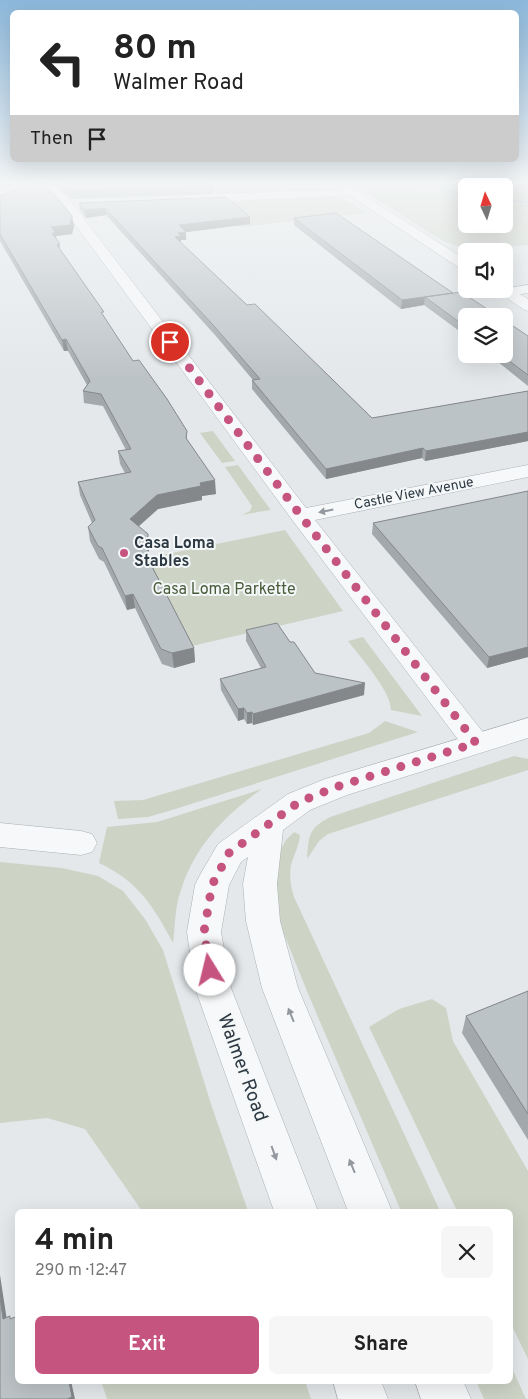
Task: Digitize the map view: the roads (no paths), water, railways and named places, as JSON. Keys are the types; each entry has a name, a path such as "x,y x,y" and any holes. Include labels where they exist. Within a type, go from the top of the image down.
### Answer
{"street":[{"path":"106,248 301,516 476,743"},
{"path":"438,248 458,261"},
{"path":"513,290 528,289"},
{"path":"513,296 528,306"},
{"name":"Castle View Avenue","path":"301,516 528,471"},
{"name":"Walmer Road","path":"295,1209 213,988 204,932 212,885 229,853 299,802 336,787 528,728"},
{"path":"268,825 260,884 263,921 280,988 369,1209"},
{"path":"0,835 80,843"},
{"path":"358,1384 363,1399"},
{"path":"440,1384 446,1399"}],"place":[{"name":"Casa Loma Stables","path":"124,553"}],"park label":[{"name":"Casa Loma Parkette","path":"224,590"}]}
